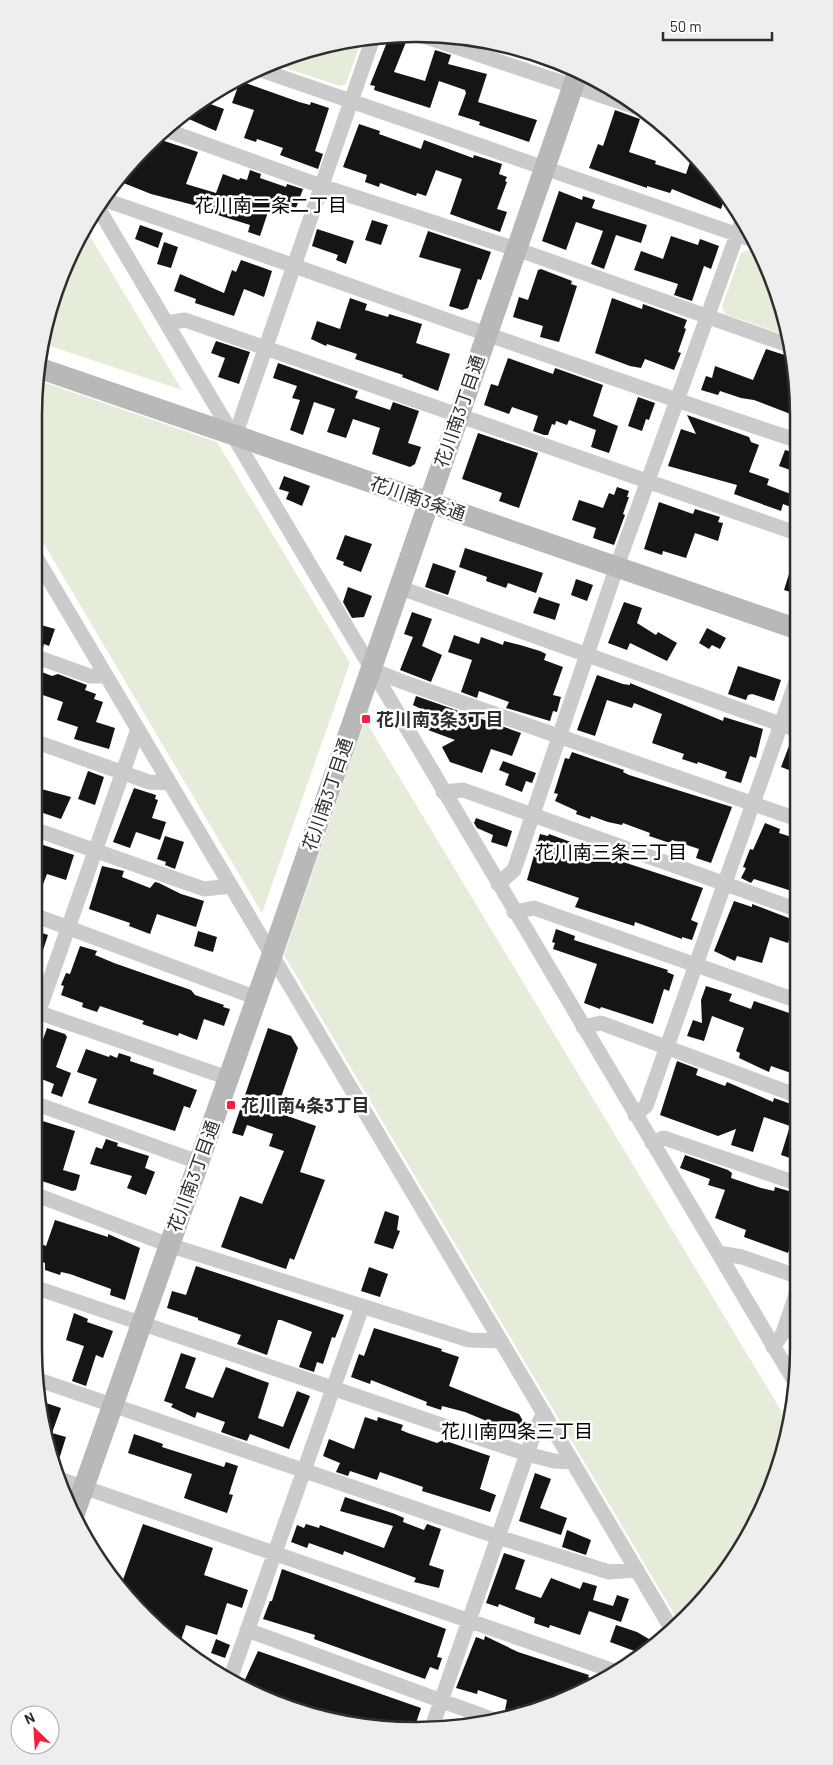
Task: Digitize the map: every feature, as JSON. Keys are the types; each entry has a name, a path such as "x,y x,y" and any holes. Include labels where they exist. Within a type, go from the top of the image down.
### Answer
{"street":[{"path":"455,45 576,79 589,85"},
{"path":"235,436 370,46"},
{"path":"269,73 544,168 739,228"},
{"name":"花川南3丁目通","path":"77,1506 257,998 457,416 576,79"},
{"path":"173,133 321,186 516,249 783,344"},
{"path":"108,207 294,264 676,401 790,438"},
{"path":"104,212 370,669 790,1373"},
{"path":"498,884 514,870 617,566 739,228"},
{"path":"168,323 185,320 790,531"},
{"name":"花川南3条通","path":"46,371 790,627"},
{"path":"42,570 670,1624"},
{"path":"398,586 790,727"},
{"path":"42,659 90,676 106,676"},
{"path":"370,669 790,816"},
{"path":"635,1115 646,1106 790,699"},
{"path":"42,997 138,729"},
{"path":"42,744 149,782 170,783"},
{"path":"443,792 463,790 790,907"},
{"path":"42,833 204,889 231,886"},
{"path":"514,912 534,908 790,998"},
{"path":"42,919 257,998"},
{"path":"42,1018 228,1078"},
{"path":"583,1027 601,1023 790,1093"},
{"path":"42,1106 198,1162"},
{"path":"652,1143 664,1138 790,1181"},
{"path":"42,1197 169,1245 469,1340 501,1340"},
{"path":"718,1253 742,1257 790,1274"},
{"path":"42,1290 333,1390 528,1454 554,1461 573,1462"},
{"path":"232,1674 362,1306"},
{"path":"773,1346 783,1334 790,1313"},
{"path":"44,1382 498,1537 609,1572 637,1570"},
{"path":"434,1722 498,1537 544,1413"},
{"path":"67,1481 274,1555 470,1620 609,1669"},
{"path":"248,1630 483,1716"}],"green space":[{"path":"359,48 346,84 340,86 283,67 320,55"},
{"path":"89,235 182,390 50,346 62,296"},
{"path":"748,250 752,252 771,296 781,333 725,314 722,307 741,253"},
{"path":"44,382 217,442 350,663 262,913 42,541 42,416"},
{"path":"365,720 784,1415 771,1469 752,1514 740,1536 713,1576 676,1617 284,955"}],"building":[{"path":"406,42 394,72 425,81 435,50 451,55 448,64 487,74 478,102 537,120 529,142 479,125 480,122 458,115 466,93 465,90 439,81 430,108 374,90 375,86 370,85 386,44"},
{"path":"247,83 299,102 310,105 311,102 329,108 315,151 323,154 318,169 280,155 283,148 257,139 256,142 244,138 254,110 232,103 237,89"},
{"path":"211,104 224,109 216,131 190,119"},
{"path":"615,110 640,119 629,152 656,161 655,164 686,174 690,162 723,203 721,209 672,189 670,193 647,186 647,188 589,168 598,144 603,146"},
{"path":"359,124 380,131 379,134 421,149 424,140 473,158 474,155 502,164 499,174 507,177 505,181 507,182 497,209 507,212 500,232 450,214 462,179 436,170 426,196 417,193 416,196 380,183 379,187 365,182 367,175 343,167"},
{"path":"164,141 198,152 186,184 216,193 223,174 239,180 240,178 247,180 250,170 261,174 260,178 286,187 287,184 303,189 296,208 272,200 260,236 248,232 250,225 208,212 209,209 151,194 124,183"},
{"path":"559,191 582,200 583,196 595,200 592,208 647,225 641,243 616,235 604,269 591,264 603,231 576,222 566,250 542,241"},
{"path":"372,220 388,225 381,245 365,240"},
{"path":"140,225 163,233 158,248 135,239"},
{"path":"317,229 354,241 346,264 336,260 338,255 312,246"},
{"path":"428,231 491,252 481,280 478,279 468,308 462,310 449,306 461,269 419,257"},
{"path":"671,236 698,245 700,239 719,246 711,269 704,266 692,301 674,295 678,284 634,270 641,251 663,259"},
{"path":"164,242 178,247 171,268 157,264"},
{"path":"241,260 272,271 264,297 244,289 234,316 195,303 196,299 174,291 180,274 224,293 232,270 236,272"},
{"path":"541,269 572,281 571,284 577,286 559,342 540,337 543,326 513,317 519,297 528,300 538,270"},
{"path":"350,298 367,304 365,310 388,317 389,314 422,324 416,343 450,354 438,391 402,377 403,375 355,359 357,354 327,344 326,346 311,339 317,321 340,329"},
{"path":"612,298 642,309 643,304 687,320 678,352 681,353 674,370 645,359 641,368 630,366 595,353"},
{"path":"216,341 250,352 239,384 218,377 225,358 211,353"},
{"path":"766,349 785,355 790,392 790,414 754,400 720,391 718,395 701,390 706,376 712,378 715,366 753,380"},
{"path":"508,358 553,374 555,368 603,385 593,416 618,426 609,453 591,447 596,430 569,420 567,425 556,421 555,425 552,424 548,435 544,435 533,431 538,416 512,407 509,414 484,405 491,384 498,386"},
{"path":"278,363 358,391 355,398 390,410 393,402 419,411 408,443 421,447 415,464 410,467 372,454 380,428 353,419 346,438 327,432 335,409 314,402 303,435 290,430 300,400 292,398 297,386 273,378"},
{"path":"638,397 655,403 649,420 646,419 642,431 628,426"},
{"path":"687,415 749,437 751,442 759,445 749,472 769,479 767,485 790,494 790,507 783,504 781,511 734,494 737,485 668,466 681,429 696,434"},
{"path":"478,433 538,453 519,508 499,501 502,493 462,479"},
{"path":"785,450 790,451 790,470 779,466"},
{"path":"284,476 310,486 302,506 286,499 289,492 279,489"},
{"path":"617,487 629,491 627,497 629,497 623,514 625,515 614,545 593,538 596,528 572,520 579,500 603,508 609,493 614,495"},
{"path":"659,502 693,514 695,509 720,517 718,522 723,523 718,541 695,533 686,558 663,551 662,555 644,549"},
{"path":"345,535 372,544 361,572 343,565 344,562 336,559"},
{"path":"465,548 543,573 536,593 508,583 506,588 486,581 487,577 459,567"},
{"path":"433,563 456,571 448,595 425,587"},
{"path":"790,571 790,592 784,590"},
{"path":"576,579 593,585 587,601 571,595"},
{"path":"348,587 372,596 364,617 352,618 343,602"},
{"path":"539,597 560,604 555,620 533,613"},
{"path":"624,602 642,608 637,623 656,635 658,632 677,643 667,661 630,643 627,650 608,643"},
{"path":"412,612 432,619 422,646 442,655 431,682 400,670 413,637 404,634"},
{"path":"42,625 55,629 49,646 44,644 43,648"},
{"path":"707,628 726,638 720,649 712,645 709,649 699,643"},
{"path":"454,635 479,644 481,637 503,645 504,641 520,645 546,654 544,660 563,667 553,695 561,697 557,712 553,711 550,721 506,708 509,702 479,691 477,698 461,692 472,660 448,652"},
{"path":"738,666 781,680 774,701 752,694 748,695 746,700 728,694"},
{"path":"42,672 52,676 58,674 87,685 85,690 96,694 94,699 103,702 96,722 115,728 109,749 74,739 78,727 57,720 63,702 42,695"},
{"path":"597,675 623,684 630,685 630,683 723,721 724,717 763,729 756,758 750,756 741,783 725,778 727,772 698,762 697,764 682,759 684,754 652,743 662,714 634,703 632,708 607,700 595,736 577,730"},
{"path":"416,696 521,733 512,756 491,749 482,773 450,762 442,747 455,740 428,730 433,715 413,705"},
{"path":"790,743 790,770 781,767"},
{"path":"572,752 624,770 623,772 629,775 732,807 711,863 696,858 699,849 672,840 670,843 649,836 650,833 623,823 622,825 608,822 591,816 590,819 576,814 577,811 555,801 558,794 554,793 565,758 569,759"},
{"path":"503,761 536,773 532,783 526,781 522,792 505,785 509,774 499,770"},
{"path":"88,771 104,777 95,805 78,799"},
{"path":"134,788 156,795 155,799 158,800 152,818 166,822 160,840 136,832 130,848 113,842"},
{"path":"42,789 71,797 61,819 42,813"},
{"path":"476,818 512,831 507,847 491,842 493,835 477,828 474,823"},
{"path":"765,823 780,829 779,833 790,836 790,890 754,879 751,883 741,878 746,868 743,867 750,849 753,850"},
{"path":"540,834 548,836 549,834 587,848 586,852 613,861 614,859 703,888 691,920 698,923 692,940 682,937 682,939 635,922 634,926 575,907 579,898 527,880"},
{"path":"165,836 184,842 175,869 165,865 166,862 157,859"},
{"path":"42,845 74,855 66,880 47,874 42,887"},
{"path":"102,866 124,871 122,877 150,888 155,882 181,894 204,901 196,927 157,914 150,934 129,926 130,923 89,909"},
{"path":"734,901 752,907 752,904 790,918 790,938 788,943 770,937 762,963 737,956 735,961 714,951"},
{"path":"556,929 575,936 574,940 668,970 667,972 674,975 669,991 664,989 653,1024 584,1003 597,964 553,949 555,943 552,942"},
{"path":"198,931 217,937 213,952 194,946"},
{"path":"42,933 48,935 42,953"},
{"path":"80,946 97,951 95,955 114,963 191,990 195,995 224,1005 223,1007 230,1009 224,1026 204,1019 197,1040 179,1033 178,1036 142,1024 144,1021 100,1006 97,1012 82,1007 83,1003 61,995 64,986 61,985 66,973 70,974"},
{"path":"706,986 732,994 729,1001 751,1009 754,1001 790,1013 790,1073 771,1066 769,1072 739,1058 740,1053 736,1051 744,1028 712,1016 704,1041 687,1036 693,1020 702,1023 701,1000"},
{"path":"47,1028 65,1034 67,1037 56,1067 71,1073 62,1097 51,1093 54,1084 42,1079 42,1042"},
{"path":"268,1028 291,1036 298,1048 276,1112 316,1126 300,1172 325,1180 294,1260 290,1258 286,1269 221,1247 240,1196 262,1204 284,1151 269,1146 273,1134 247,1125 243,1136 232,1133"},
{"path":"86,1049 109,1057 110,1055 117,1058 119,1053 131,1057 130,1061 154,1069 153,1074 197,1090 190,1108 184,1106 175,1131 88,1103 97,1079 77,1072"},
{"path":"677,1061 698,1069 696,1075 725,1086 727,1082 773,1102 774,1098 790,1104 790,1126 764,1117 753,1152 731,1145 736,1129 718,1136 660,1115"},
{"path":"42,1121 75,1131 63,1170 80,1175 76,1190 72,1191 42,1181"},
{"path":"790,1126 790,1158 781,1155"},
{"path":"106,1139 118,1143 117,1146 149,1156 145,1168 155,1172 146,1195 127,1188 132,1176 90,1164 96,1147 102,1149"},
{"path":"685,1155 728,1170 732,1173 731,1178 774,1191 775,1187 790,1191 790,1247 788,1253 744,1237 746,1230 715,1218 725,1190 708,1185 710,1179 680,1168"},
{"path":"385,1211 399,1216 397,1230 400,1231 393,1249 374,1243"},
{"path":"55,1220 108,1237 108,1234 140,1248 125,1300 110,1295 111,1289 70,1274 61,1272 60,1275 45,1270 45,1263 42,1262 42,1244 46,1246"},
{"path":"196,1266 344,1315 335,1338 332,1337 323,1364 317,1362 314,1372 299,1367 312,1332 281,1320 278,1320 267,1355 237,1344 241,1335 167,1308 172,1291 186,1295"},
{"path":"369,1267 388,1274 380,1297 361,1291"},
{"path":"74,1313 88,1319 87,1322 113,1331 103,1358 96,1355 86,1386 72,1381 84,1346 66,1340"},
{"path":"374,1328 442,1349 441,1351 459,1357 449,1386 519,1414 523,1421 518,1434 465,1412 442,1406 441,1410 426,1405 427,1402 371,1380 370,1384 351,1377 359,1354 364,1356"},
{"path":"181,1353 196,1358 185,1388 213,1398 226,1367 269,1383 258,1418 283,1427 297,1391 310,1396 289,1449 250,1434 247,1441 221,1432 225,1422 197,1412 195,1418 171,1407 173,1404 164,1401"},
{"path":"47,1403 61,1408 52,1432"},
{"path":"365,1417 377,1421 378,1417 403,1425 401,1430 408,1433 437,1443 443,1440 490,1456 480,1489 496,1495 490,1512 422,1491 423,1487 380,1472 377,1480 350,1471 348,1476 336,1472 340,1463 323,1456 329,1439 354,1449"},
{"path":"53,1433 66,1437 59,1459"},
{"path":"134,1434 163,1444 162,1447 224,1467 226,1462 238,1466 229,1494 233,1495 227,1513 184,1498 192,1474 128,1453"},
{"path":"535,1473 551,1479 540,1508 567,1518 561,1535 519,1521"},
{"path":"345,1497 395,1514 404,1518 403,1522 424,1530 427,1524 441,1529 429,1565 444,1570 439,1588 414,1582 416,1578 344,1551 343,1555 309,1543 307,1548 291,1542 297,1525 304,1528 306,1524 319,1528 320,1525 384,1548 393,1526 340,1511"},
{"path":"143,1524 213,1548 204,1575 248,1590 242,1608 227,1603 217,1635 186,1625 181,1639 152,1613 123,1580"},
{"path":"567,1530 591,1540 586,1555 562,1547"},
{"path":"504,1553 525,1560 515,1589 541,1598 551,1578 580,1589 583,1582 597,1586 593,1600 613,1606 617,1595 629,1599 621,1622 589,1611 580,1635 550,1625 549,1628 534,1623 535,1618 499,1604 498,1607 486,1603"},
{"path":"282,1569 446,1629 437,1657 442,1658 438,1670 430,1667 425,1679 314,1639 315,1635 263,1619 270,1601 272,1601"},
{"path":"616,1625 637,1632 650,1640 635,1651 610,1642"},
{"path":"485,1636 518,1652 589,1675 588,1677 592,1678 537,1703 523,1707 518,1706 517,1709 505,1712 507,1700 478,1690 477,1694 456,1688 476,1637 484,1640"},
{"path":"216,1639 230,1645 225,1658 211,1653"},
{"path":"258,1651 421,1708 416,1722 392,1722 368,1719 320,1710 296,1703 245,1680"}],"place":[{"name":"花川南3条3丁目","path":"366,719"},
{"name":"花川南4条3丁目","path":"231,1105"}],"district":[{"name":"花川南二条二丁目","path":"271,204"},
{"name":"花川南三条三丁目","path":"611,851"},
{"name":"花川南四条三丁目","path":"517,1430"}]}
